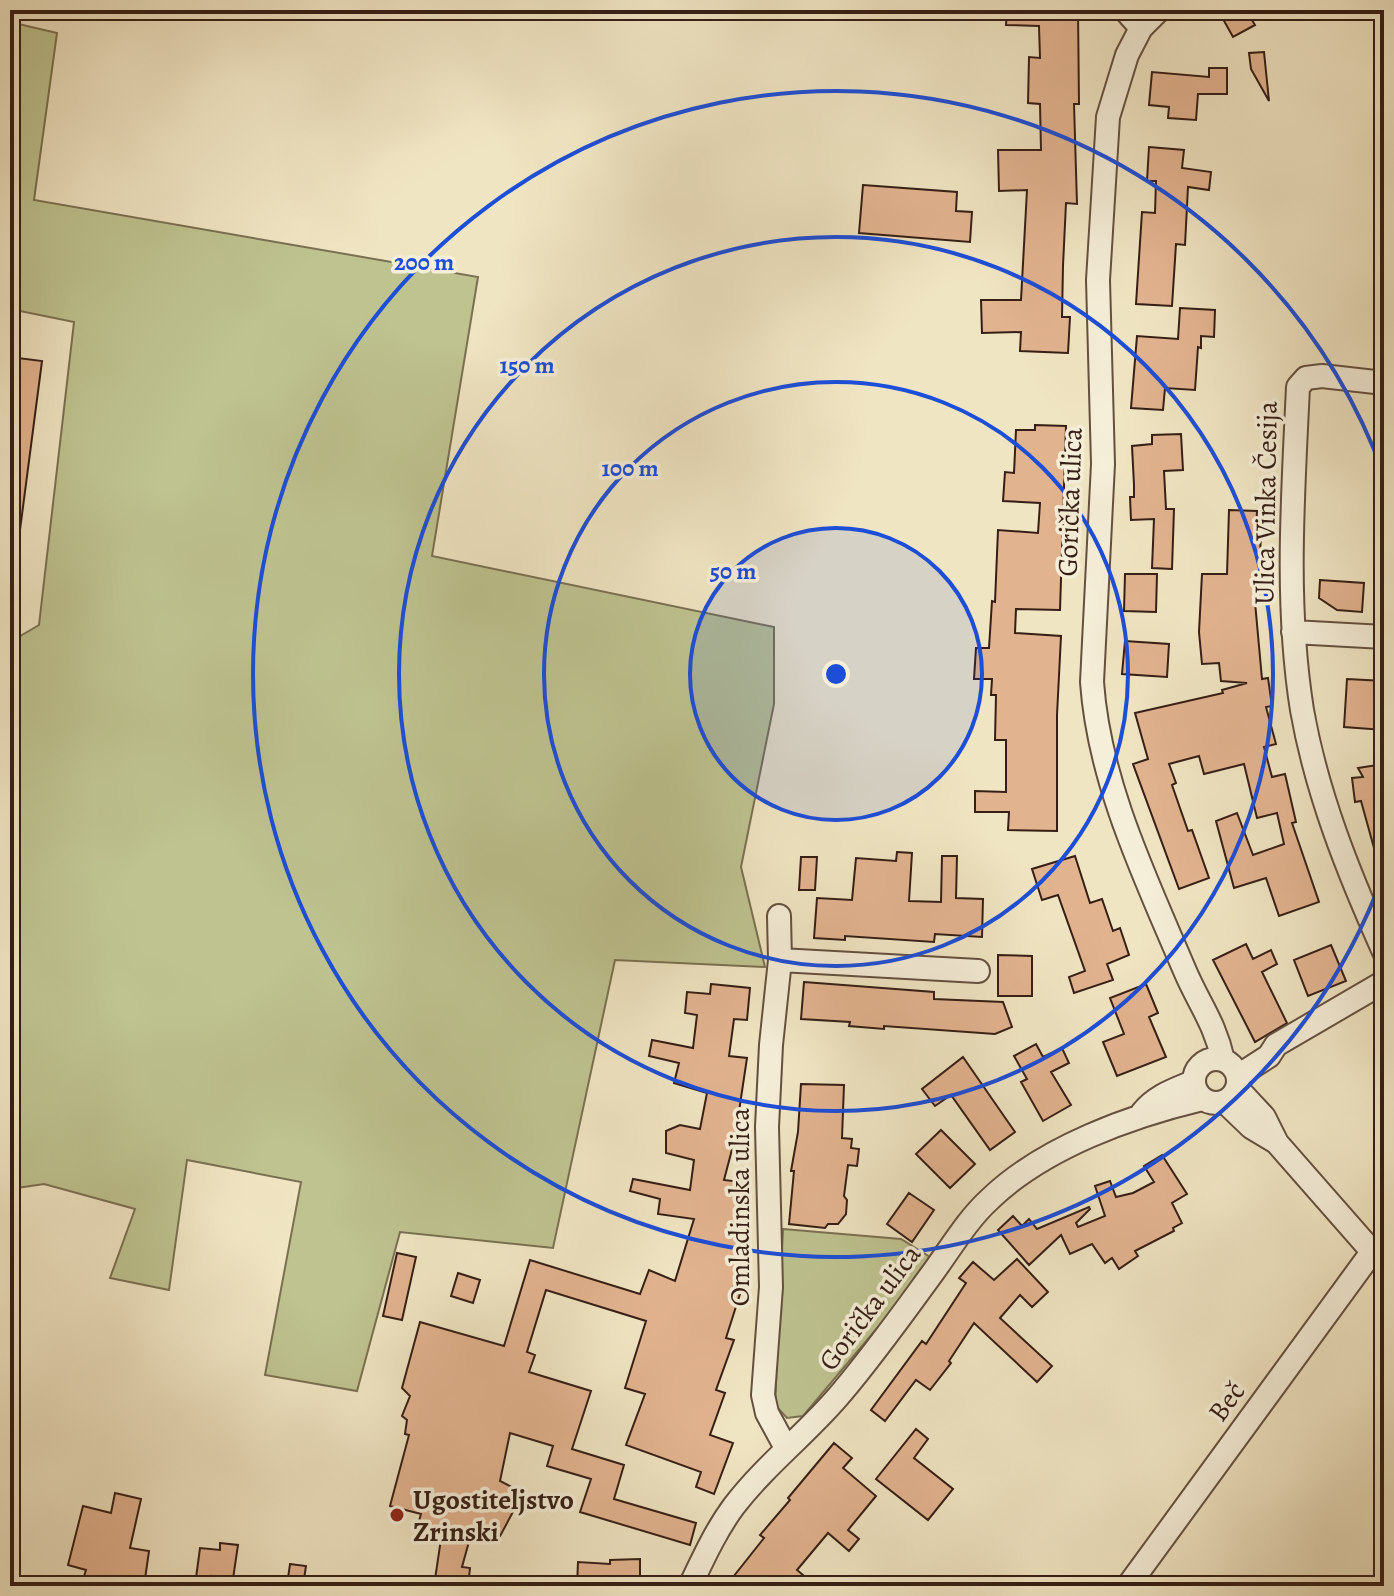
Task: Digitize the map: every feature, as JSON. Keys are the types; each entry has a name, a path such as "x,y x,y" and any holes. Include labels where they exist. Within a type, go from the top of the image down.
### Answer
{"street":[{"path":"1125,10 1141,28"},
{"name":"Gorička ulica","path":"690,1586 731,1509 786,1448 832,1404 873,1355 968,1224 990,1199 1019,1175 1047,1159 1141,1114 1158,1113 1219,1079 1194,992 1117,804 1104,758 1093,693 1103,464 1099,225 1108,117 1127,55 1141,28 1159,10"},
{"name":"Ulica Vinka Česija","path":"1384,383 1322,376 1306,378 1298,387 1293,481 1293,632 1303,712 1324,803 1384,952"},
{"name":"Ulica Vinka Česija","path":"1293,632 1384,637"},
{"name":"Omladinska ulica","path":"779,916 780,960 767,1127 771,1287 763,1395 767,1413 786,1448"},
{"path":"780,960 978,971"},
{"path":"1378,1258 1277,1143 1251,1127 1219,1079 1262,1046 1276,1045 1384,982"},
{"name":"Beč","path":"1128,1586 1378,1258"}],"green space":[{"path":"10,22 57,33 34,200 478,277 432,556 774,627 774,704 741,867 765,967 615,960 553,1248 400,1232 357,1391 265,1375 301,1182 187,1160 169,1290 110,1278 135,1209 44,1184 10,1189 10,642 39,625 74,322 10,309"},
{"path":"783,1229 901,1239 930,1257 884,1320 803,1416 787,1418 775,1405"}],"building":[{"path":"1007,10 1078,10 1079,104 1074,104 1077,204 1066,203 1063,266 1062,317 1070,317 1068,353 1020,351 1021,332 982,333 981,300 1021,300 1027,190 999,191 998,150 1041,150 1040,104 1028,103 1029,57 1040,58 1039,26 1006,25"},
{"path":"1218,10 1246,10 1255,25 1233,37"},
{"path":"1264,52 1269,101 1251,69 1249,53"},
{"path":"1209,68 1227,68 1227,94 1198,94 1196,120 1168,118 1169,107 1149,105 1152,72 1209,77"},
{"path":"1149,147 1184,150 1182,168 1211,172 1209,190 1188,187 1185,245 1176,244 1172,306 1136,304 1142,212 1155,213 1156,181 1147,181"},
{"path":"863,185 957,192 956,211 972,212 970,242 859,233"},
{"path":"1180,308 1215,310 1214,337 1201,336 1201,348 1198,347 1195,390 1165,388 1163,410 1131,408 1137,336 1178,339"},
{"path":"10,357 42,361 20,530 10,529"},
{"path":"1035,425 1066,426 1060,610 1016,609 1015,633 1061,636 1057,831 1008,830 1009,812 975,812 975,791 1006,792 1006,740 995,740 996,695 991,695 992,679 974,679 976,648 989,648 992,601 995,602 998,530 1038,533 1040,503 1003,501 1005,472 1014,473 1016,430 1035,430"},
{"path":"1181,434 1183,470 1164,471 1166,509 1174,509 1172,569 1152,568 1154,519 1131,520 1130,497 1134,497 1132,446 1152,444 1152,435"},
{"path":"1229,510 1257,511 1256,532 1261,533 1258,602 1255,602 1262,679 1268,678 1272,706 1266,707 1276,744 1264,747 1272,777 1285,774 1296,822 1292,823 1319,902 1279,916 1266,878 1234,888 1216,821 1237,813 1253,855 1284,844 1277,813 1257,818 1244,764 1204,774 1199,756 1169,764 1176,783 1172,785 1188,831 1192,830 1209,878 1179,889 1133,764 1148,759 1135,713 1223,693 1222,690 1247,683 1221,681 1219,663 1202,664 1199,632 1202,574 1227,574"},
{"path":"1125,574 1157,574 1156,612 1124,611"},
{"path":"1320,580 1364,583 1362,612 1337,610 1319,598"},
{"path":"1125,641 1169,644 1167,677 1122,674"},
{"path":"1347,679 1384,681 1384,730 1344,727"},
{"path":"1384,764 1384,865 1379,866 1361,801 1355,802 1352,778 1363,777 1358,768"},
{"path":"897,852 912,853 909,901 941,902 942,856 957,856 956,898 983,899 982,937 935,934 934,942 845,936 845,940 814,938 817,898 852,900 856,858 896,861"},
{"path":"1075,856 1090,903 1102,899 1113,931 1120,928 1129,955 1107,964 1113,980 1074,993 1069,977 1085,971 1058,895 1042,900 1032,869"},
{"path":"801,857 817,857 815,890 799,890"},
{"path":"1246,944 1253,959 1271,950 1277,964 1262,972 1287,1023 1255,1042 1213,960"},
{"path":"1331,945 1346,981 1308,996 1294,960"},
{"path":"998,955 1032,956 1032,996 998,996"},
{"path":"804,982 934,992 934,999 1003,1002 1012,1027 995,1034 884,1026 884,1029 849,1026 850,1022 801,1019"},
{"path":"711,984 750,988 747,1020 734,1019 729,1056 747,1058 735,1138 724,1180 741,1182 732,1237 747,1241 732,1292 740,1294 726,1338 734,1340 716,1390 725,1393 710,1435 733,1443 714,1494 696,1487 701,1472 626,1445 645,1394 625,1388 646,1321 546,1290 527,1352 535,1355 529,1372 591,1391 572,1449 624,1465 614,1499 696,1523 690,1545 580,1512 591,1479 547,1466 553,1446 510,1433 500,1481 523,1493 498,1540 473,1527 462,1567 470,1568 468,1586 434,1586 441,1539 416,1532 421,1514 390,1506 409,1435 405,1434 407,1420 402,1416 410,1396 402,1388 420,1322 504,1346 530,1260 640,1294 649,1270 675,1281 694,1219 658,1214 660,1199 630,1191 633,1179 690,1190 694,1160 666,1153 666,1131 680,1125 700,1129 707,1093 674,1083 679,1063 649,1056 652,1040 693,1048 697,1015 685,1013 687,992 710,994"},
{"path":"1146,984 1158,1013 1149,1017 1166,1057 1117,1076 1103,1042 1124,1034 1110,998"},
{"path":"1036,1044 1043,1057 1062,1048 1069,1063 1051,1072 1071,1105 1043,1121 1021,1082 1027,1079 1014,1056"},
{"path":"963,1057 1015,1132 990,1150 951,1095 935,1106 922,1089"},
{"path":"801,1084 844,1085 842,1138 852,1139 851,1148 859,1149 857,1166 848,1165 844,1196 847,1200 846,1214 838,1224 828,1224 825,1228 789,1224 794,1171 791,1171 798,1132"},
{"path":"941,1130 975,1164 950,1188 916,1154"},
{"path":"1162,1155 1187,1194 1172,1203 1182,1223 1173,1228 1174,1231 1135,1251 1138,1256 1119,1269 1112,1258 1105,1263 1092,1244 1070,1254 1061,1235 1029,1265 998,1230 1013,1216 1022,1226 1029,1219 1037,1229 1089,1207 1076,1223 1078,1227 1105,1216 1095,1186 1110,1181 1116,1197 1133,1193 1154,1182 1144,1166"},
{"path":"909,1193 934,1210 912,1242 887,1224"},
{"path":"397,1253 416,1257 402,1320 383,1316"},
{"path":"1017,1259 1048,1292 1032,1307 1020,1295 1000,1318 1052,1366 1037,1382 974,1323 949,1361 951,1363 930,1390 916,1380 885,1421 871,1410 922,1341 926,1344 966,1283 959,1278 973,1262 994,1280"},
{"path":"458,1273 480,1280 473,1303 451,1296"},
{"path":"916,1429 928,1439 914,1458 953,1489 928,1520 876,1479"},
{"path":"834,1443 852,1458 843,1468 876,1496 848,1530 859,1539 849,1551 828,1533 797,1570 816,1586 726,1586 764,1538 760,1535"},
{"path":"115,1493 141,1499 130,1548 149,1551 144,1586 119,1583 118,1586 81,1586 86,1570 68,1565 83,1506 111,1513"},
{"path":"220,1543 238,1545 233,1579 211,1576 211,1580 196,1578 200,1548 220,1550"},
{"path":"640,1559 640,1586 577,1586 578,1562 610,1564 610,1560"},
{"path":"290,1564 306,1566 303,1586 287,1585"}],"place":[{"name":"Ugostiteljstvo Zrinski","path":"397,1515"}]}
